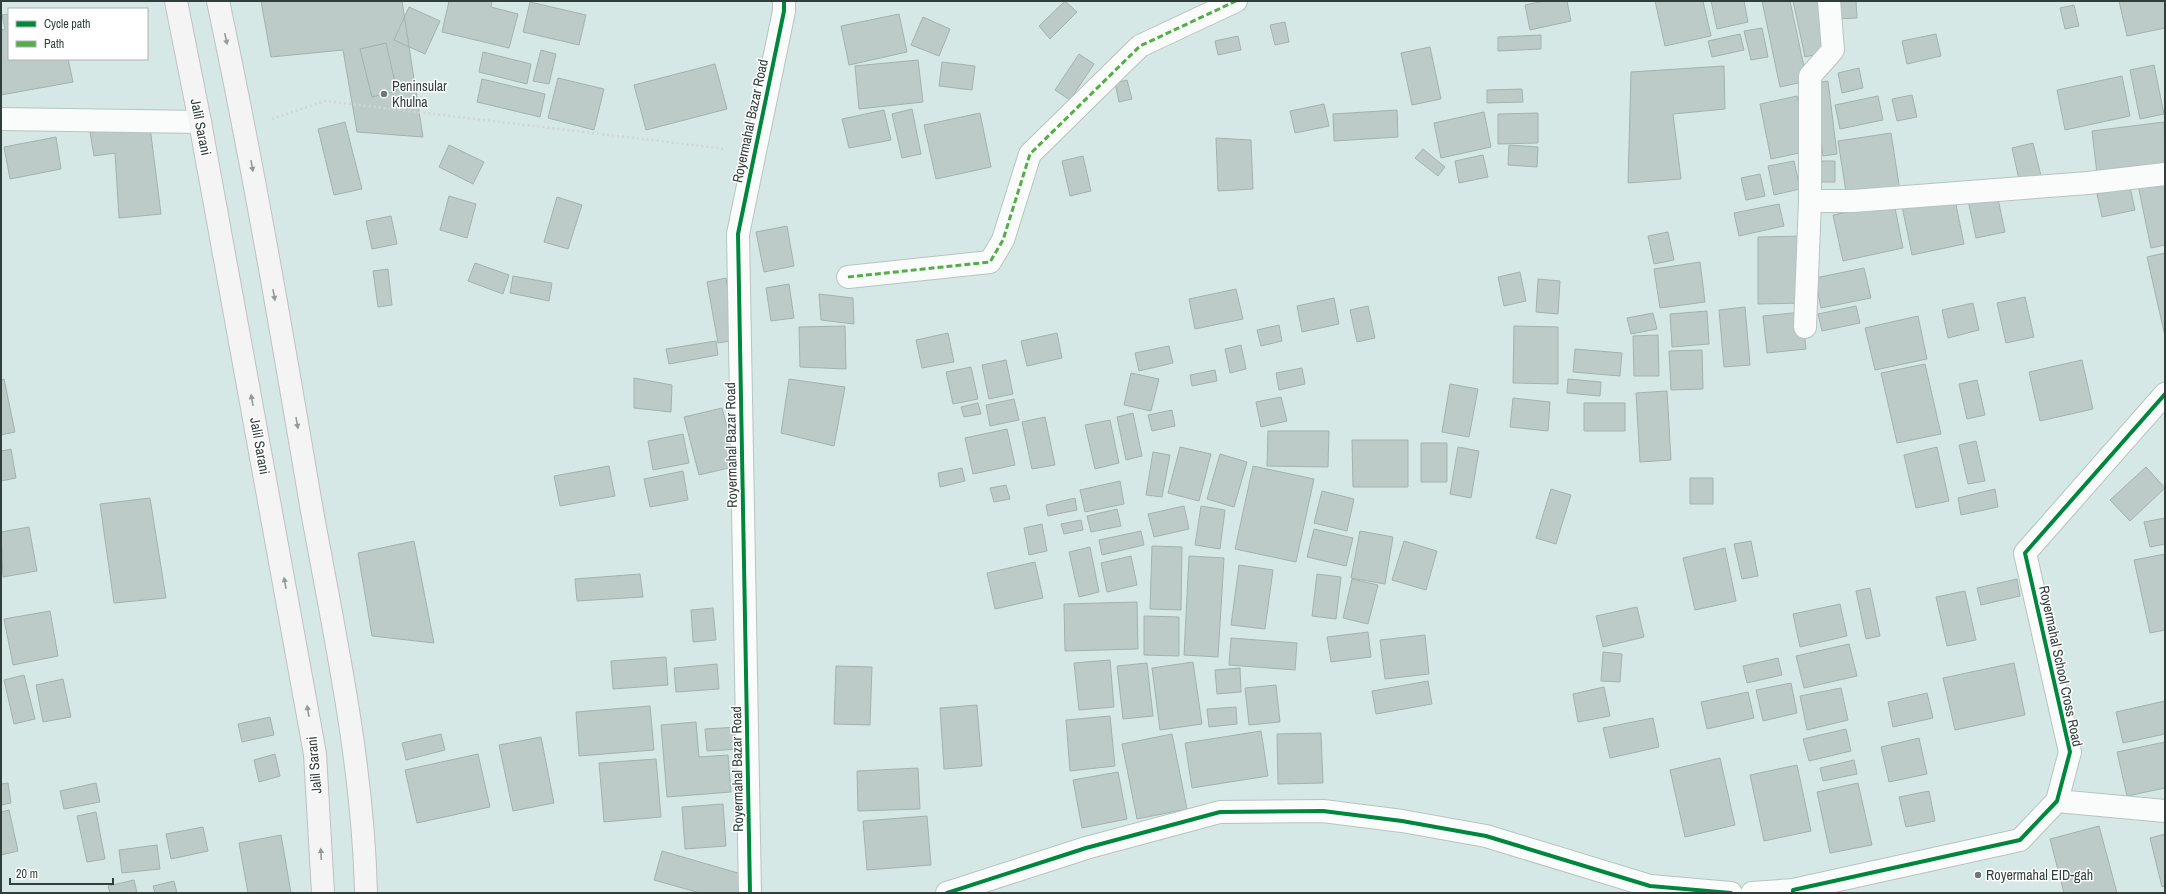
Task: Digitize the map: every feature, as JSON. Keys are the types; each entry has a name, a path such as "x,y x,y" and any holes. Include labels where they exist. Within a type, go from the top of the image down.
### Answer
{"main road":[{"name":"Jalil Sarani","path":"176,1 200,122 316,754 323,893"},
{"path":"218,1 245,128 352,738 365,866 366,893"}],"street":[{"name":"Royermahal Bazar Road","path":"750,893 738,234 784,11 784,1"},
{"path":"848,277 990,262 1003,240 1030,154 1140,46 1236,1"},
{"path":"1805,327 1810,201 1810,76 1833,50 1829,1"},
{"path":"1,119 200,122"},
{"path":"1810,201 1853,201 1900,198 2088,183 2165,174"},
{"name":"Royermahal School Cross Road","path":"1752,893 1793,892 2020,840 2057,801 2070,752 2025,553 2165,394"},
{"path":"2057,801 2165,811"},
{"path":"947,893 1086,848 1220,812 1323,811 1402,821 1486,836 1650,886 1731,893"}],"path":[{"path":"245,128 325,101 755,152"}],"building":[{"name":"Peninsular Khulna","path":"261,1 402,1 423,137 357,132 343,50 271,57"},
{"path":"449,1 492,1 491,7 518,14 509,48 442,32"},
{"path":"1065,1 1077,12 1050,39 1039,26"},
{"path":"1545,1 1567,1 1571,21 1530,30 1525,5"},
{"path":"1655,1 1703,1 1711,36 1665,46"},
{"path":"1711,1 1744,1 1748,22 1717,29"},
{"path":"1762,1 1790,1 1807,81 1780,87"},
{"path":"1793,1 1820,1 1831,51 1805,57"},
{"path":"1833,1 1856,1 1857,18 1834,19"},
{"path":"2119,1 2165,1 2165,28 2127,36"},
{"path":"530,2 586,15 579,45 523,32"},
{"path":"2074,5 2079,26 2065,29 2060,8"},
{"path":"409,7 440,21 425,54 394,40"},
{"path":"8,14 8,60 68,60 73,82 1,95 1,30 5,29 2,15"},
{"path":"899,14 907,52 849,65 841,26"},
{"path":"923,17 950,29 939,56 911,45"},
{"path":"1285,22 1289,42 1275,45 1270,25"},
{"path":"1762,28 1768,57 1751,60 1744,31"},
{"path":"1740,34 1744,50 1712,57 1708,41"},
{"path":"1936,34 1941,56 1907,64 1902,41"},
{"path":"1541,35 1541,49 1498,51 1498,37"},
{"path":"1238,36 1241,50 1218,55 1215,41"},
{"path":"386,43 397,91 372,97 360,49"},
{"path":"1430,47 1441,99 1412,105 1401,53"},
{"path":"541,50 556,54 549,84 533,81"},
{"path":"483,52 531,64 527,84 479,72"},
{"path":"1079,54 1094,64 1070,100 1055,90"},
{"path":"918,60 923,102 859,109 855,66"},
{"path":"942,62 975,66 972,90 939,86"},
{"path":"715,64 727,109 646,130 634,85"},
{"path":"2154,65 2164,114 2140,119 2130,70"},
{"path":"1724,66 1725,109 1673,114 1681,179 1628,183 1631,72"},
{"path":"1859,68 1863,88 1842,93 1838,73"},
{"path":"2122,76 2130,116 2065,130 2057,90"},
{"path":"558,78 604,89 594,130 548,118"},
{"path":"482,79 545,94 540,117 477,102"},
{"path":"1127,80 1132,99 1119,102 1115,83"},
{"path":"1828,81 1837,154 1823,156 1814,83"},
{"path":"1522,89 1523,102 1487,103 1487,90"},
{"path":"1912,95 1917,117 1897,121 1892,99"},
{"path":"1797,96 1809,151 1771,159 1760,104"},
{"path":"1878,96 1883,120 1840,129 1835,105"},
{"path":"1324,104 1329,126 1295,133 1290,111"},
{"path":"912,109 921,154 902,158 892,114"},
{"path":"884,110 891,140 849,148 842,119"},
{"path":"1397,110 1398,137 1334,141 1333,114"},
{"path":"1484,112 1491,147 1441,158 1434,123"},
{"path":"980,113 991,167 936,179 924,125"},
{"path":"1538,113 1538,143 1498,144 1498,114"},
{"path":"345,122 362,189 334,195 318,129"},
{"path":"2164,122 2165,166 2097,174 2092,131"},
{"path":"150,127 161,214 119,218 115,153 94,156 90,132"},
{"path":"1891,133 1900,191 1847,198 1838,141"},
{"path":"56,137 61,169 10,179 4,147"},
{"path":"1216,138 1251,140 1253,189 1218,191"},
{"path":"2033,143 2042,180 2020,184 2012,148"},
{"path":"449,145 484,162 473,184 439,167"},
{"path":"1509,145 1538,147 1537,167 1508,165"},
{"path":"1423,149 1445,167 1438,176 1415,158"},
{"path":"1483,155 1488,177 1459,183 1455,161"},
{"path":"1083,156 1091,191 1070,196 1062,161"},
{"path":"1794,161 1800,189 1774,195 1768,166"},
{"path":"1818,161 1835,161 1835,182 1819,182"},
{"path":"1760,174 1765,196 1746,200 1741,178"},
{"path":"2165,180 2165,245 2151,248 2138,185"},
{"path":"2130,187 2135,210 2102,217 2097,194"},
{"path":"1997,194 2005,232 1976,238 1968,200"},
{"path":"1954,195 1964,244 1912,255 1902,206"},
{"path":"449,196 476,204 467,238 440,230"},
{"path":"557,197 582,205 568,249 544,242"},
{"path":"1894,203 1903,248 1843,261 1833,215"},
{"path":"1779,204 1784,226 1739,236 1734,213"},
{"path":"391,216 397,244 372,249 366,221"},
{"path":"787,226 794,266 764,272 756,232"},
{"path":"1668,232 1674,260 1654,264 1648,236"},
{"path":"1803,236 1804,303 1758,304 1758,237"},
{"path":"2165,253 2165,336 2147,257"},
{"path":"1700,262 1705,302 1660,308 1654,269"},
{"path":"475,263 509,275 503,294 468,281"},
{"path":"1864,268 1871,298 1821,308 1815,278"},
{"path":"388,269 392,305 378,307 373,271"},
{"path":"1520,272 1526,301 1504,306 1498,277"},
{"path":"513,276 552,283 549,301 510,293"},
{"path":"726,278 736,340 718,343 707,282"},
{"path":"1538,279 1560,281 1558,314 1536,312"},
{"path":"789,284 794,318 771,321 766,288"},
{"path":"1236,289 1243,319 1195,329 1189,299"},
{"path":"819,294 853,298 854,324 821,320"},
{"path":"2025,297 2034,337 2006,343 1997,303"},
{"path":"1334,298 1339,324 1302,332 1297,306"},
{"path":"1973,303 1979,330 1948,338 1942,310"},
{"path":"1368,306 1375,338 1357,342 1350,310"},
{"path":"1856,306 1860,323 1822,331 1818,314"},
{"path":"1745,307 1750,365 1724,367 1719,310"},
{"path":"1707,311 1709,344 1672,347 1670,314"},
{"path":"1802,312 1806,349 1767,353 1763,316"},
{"path":"1653,313 1657,329 1631,334 1627,318"},
{"path":"1918,316 1927,359 1875,370 1865,328"},
{"path":"1279,325 1282,341 1261,346 1257,330"},
{"path":"845,326 846,369 800,367 799,327"},
{"path":"1514,326 1558,327 1558,384 1513,383"},
{"path":"948,333 954,362 922,368 916,340"},
{"path":"1057,333 1062,358 1027,366 1021,341"},
{"path":"1658,335 1659,376 1634,376 1633,336"},
{"path":"716,341 718,355 669,364 666,349"},
{"path":"1241,345 1246,369 1230,373 1225,349"},
{"path":"1169,346 1173,363 1139,371 1135,353"},
{"path":"1575,349 1622,353 1620,376 1573,372"},
{"path":"1702,350 1703,389 1671,390 1669,351"},
{"path":"1006,360 1013,394 989,399 982,365"},
{"path":"2082,360 2093,409 2040,421 2029,372"},
{"path":"1925,364 1941,434 1897,443 1881,373"},
{"path":"971,367 978,399 953,404 946,372"},
{"path":"1302,368 1305,384 1279,390 1276,373"},
{"path":"1215,370 1217,381 1192,386 1190,375"},
{"path":"1131,373 1159,379 1151,411 1124,405"},
{"path":"634,378 672,385 671,412 634,408"},
{"path":"4,379 15,432 1,435 1,380"},
{"path":"789,379 845,387 834,446 781,433"},
{"path":"1568,379 1601,382 1600,396 1567,393"},
{"path":"1977,380 1985,415 1967,419 1959,384"},
{"path":"1450,384 1478,389 1469,437 1442,432"},
{"path":"1667,391 1671,460 1640,462 1636,393"},
{"path":"1281,397 1287,421 1261,427 1256,402"},
{"path":"1513,398 1550,402 1548,431 1510,427"},
{"path":"1014,399 1019,420 990,426 986,405"},
{"path":"978,403 981,414 964,417 961,407"},
{"path":"1584,403 1625,403 1625,431 1584,431"},
{"path":"722,408 737,466 699,475 684,417"},
{"path":"1172,410 1175,426 1152,431 1148,415"},
{"path":"1133,413 1142,456 1126,460 1117,417"},
{"path":"1045,417 1055,465 1032,469 1022,422"},
{"path":"1110,420 1119,463 1095,469 1085,425"},
{"path":"1007,429 1015,465 973,474 965,438"},
{"path":"1268,431 1329,431 1328,467 1267,466"},
{"path":"683,434 689,463 653,470 648,441"},
{"path":"1352,440 1408,440 1408,487 1353,487"},
{"path":"1976,441 1985,481 1968,484 1959,445"},
{"path":"1421,443 1447,443 1447,482 1421,482"},
{"path":"1180,447 1211,454 1199,501 1168,493"},
{"path":"1458,447 1479,451 1471,498 1450,494"},
{"path":"1937,447 1949,501 1916,508 1904,455"},
{"path":"11,449 16,478 1,481 1,451"},
{"path":"1153,452 1170,455 1162,497 1146,495"},
{"path":"1220,454 1247,462 1234,507 1207,499"},
{"path":"609,466 615,496 560,506 554,476"},
{"path":"1253,466 1314,479 1296,562 1235,549"},
{"path":"2146,467 2165,488 2130,521 2110,500"},
{"path":"962,468 965,481 940,487 938,473"},
{"path":"683,471 688,500 650,507 644,479"},
{"path":"1690,478 1713,478 1713,504 1690,504"},
{"path":"1120,481 1124,504 1085,512 1080,490"},
{"path":"1006,485 1010,499 994,502 990,488"},
{"path":"1551,489 1571,495 1556,544 1536,538"},
{"path":"1995,489 1998,507 1961,515 1958,498"},
{"path":"1322,491 1354,499 1347,531 1314,523"},
{"path":"150,498 166,598 114,603 100,504"},
{"path":"1075,498 1077,510 1048,516 1046,505"},
{"path":"1184,506 1189,529 1154,537 1148,514"},
{"path":"1201,506 1225,510 1220,549 1195,545"},
{"path":"1117,509 1121,526 1091,532 1087,516"},
{"path":"2165,518 2165,544 2150,547 2144,522"},
{"path":"1081,520 1083,530 1064,534 1061,524"},
{"path":"1042,524 1047,551 1029,555 1024,528"},
{"path":"29,527 37,571 3,577 1,532"},
{"path":"1314,529 1353,538 1346,566 1307,557"},
{"path":"1141,531 1144,545 1102,555 1099,540"},
{"path":"1360,531 1393,537 1385,584 1351,578"},
{"path":"414,541 434,643 372,636 358,553"},
{"path":"1404,541 1437,551 1426,590 1392,580"},
{"path":"1751,541 1758,576 1742,579 1734,544"},
{"path":"1152,546 1182,547 1181,610 1150,609"},
{"path":"1090,547 1099,592 1079,597 1069,552"},
{"path":"1725,548 1736,601 1695,610 1683,558"},
{"path":"2165,554 2165,630 2150,633 2134,560"},
{"path":"1131,556 1137,585 1107,592 1101,563"},
{"path":"1189,556 1224,558 1218,657 1184,655"},
{"path":"1035,562 1043,598 995,609 987,573"},
{"path":"1239,565 1273,570 1265,629 1231,625"},
{"path":"640,574 643,597 577,601 575,579"},
{"path":"1317,574 1341,577 1336,619 1312,616"},
{"path":"1352,579 1378,585 1368,624 1343,618"},
{"path":"2017,579 2020,596 1981,605 1977,588"},
{"path":"1870,588 1880,636 1866,639 1856,591"},
{"path":"1965,591 1976,640 1947,646 1936,597"},
{"path":"1137,602 1138,649 1065,651 1064,604"},
{"path":"1840,604 1847,636 1800,647 1793,614"},
{"path":"1637,607 1644,637 1603,647 1596,616"},
{"path":"713,608 716,640 693,642 691,610"},
{"path":"50,611 58,656 13,665 4,619"},
{"path":"1144,616 1179,617 1179,656 1144,655"},
{"path":"1368,632 1371,657 1331,662 1327,637"},
{"path":"1425,635 1429,674 1385,679 1380,640"},
{"path":"1231,638 1297,643 1295,670 1229,665"},
{"path":"1849,644 1857,676 1804,688 1796,656"},
{"path":"1603,652 1622,654 1620,682 1601,681"},
{"path":"666,657 668,685 613,689 611,661"},
{"path":"1778,658 1782,675 1747,683 1743,666"},
{"path":"1110,660 1114,707 1079,710 1074,663"},
{"path":"1193,662 1202,724 1160,730 1152,668"},
{"path":"1147,663 1153,716 1123,719 1117,666"},
{"path":"2014,663 2025,715 1955,730 1943,678"},
{"path":"717,664 719,689 676,692 674,668"},
{"path":"836,666 872,667 870,725 834,724"},
{"path":"1240,668 1241,692 1217,694 1215,670"},
{"path":"24,675 35,719 14,724 4,680"},
{"path":"63,679 71,717 43,722 36,685"},
{"path":"1428,681 1432,704 1376,714 1372,691"},
{"path":"1791,683 1797,713 1763,721 1756,690"},
{"path":"1276,685 1280,722 1249,725 1245,688"},
{"path":"1604,687 1610,716 1578,722 1573,694"},
{"path":"1841,688 1848,720 1807,730 1800,696"},
{"path":"1748,692 1754,718 1707,729 1701,702"},
{"path":"1927,693 1933,718 1893,727 1888,702"},
{"path":"2165,701 2165,734 2123,743 2116,712"},
{"path":"977,705 982,766 944,769 940,708"},
{"path":"650,706 654,750 579,756 576,712"},
{"path":"1236,707 1237,724 1209,727 1207,709"},
{"path":"1110,716 1115,766 1070,771 1066,720"},
{"path":"270,717 274,735 242,742 238,724"},
{"path":"1653,718 1659,747 1610,758 1603,728"},
{"path":"696,722 699,757 728,755 731,792 667,797 661,725"},
{"path":"738,727 740,749 707,751 705,729"},
{"path":"1846,729 1851,751 1809,761 1803,739"},
{"path":"1261,731 1268,776 1192,788 1185,743"},
{"path":"1321,733 1323,783 1278,784 1277,734"},
{"path":"441,734 445,750 406,760 402,743"},
{"path":"1172,734 1187,809 1137,819 1122,744"},
{"path":"541,737 554,803 513,811 499,745"},
{"path":"1919,738 1927,774 1889,782 1881,747"},
{"path":"2165,742 2165,788 2127,796 2117,752"},
{"path":"275,754 280,776 259,782 254,760"},
{"path":"478,754 490,807 417,823 405,770"},
{"path":"1720,758 1735,825 1685,837 1670,770"},
{"path":"656,759 661,817 604,822 599,763"},
{"path":"1854,760 1857,774 1823,781 1820,768"},
{"path":"1797,765 1811,831 1764,841 1750,775"},
{"path":"918,768 920,809 858,811 857,771"},
{"path":"1118,772 1127,819 1082,828 1073,780"},
{"path":"8,783 11,803 1,805 1,784"},
{"path":"96,783 100,802 64,809 60,791"},
{"path":"1858,783 1872,845 1830,853 1817,792"},
{"path":"1929,791 1935,821 1906,827 1899,797"},
{"path":"723,804 726,846 685,849 682,807"},
{"path":"9,810 18,851 1,855 1,812"},
{"path":"96,812 105,859 87,862 77,816"},
{"path":"927,816 931,865 867,870 863,821"},
{"path":"2099,826 2117,893 2064,893 2050,839"},
{"path":"203,827 208,851 171,859 166,834"},
{"path":"2165,834 2165,886 2162,887 2150,838"},
{"path":"281,835 291,893 248,893 239,843"},
{"path":"157,845 160,869 122,873 119,850"},
{"path":"662,851 745,875 740,893 700,893 654,880"},
{"path":"134,880 137,893 110,893 108,886"},
{"path":"174,881 177,893 155,893 153,886"}],"marked path":[{"path":"848,277 990,262 1003,240 1030,154 1140,46 1236,1"}],"cycle path":[{"path":"750,893 738,234 784,11 784,1"},
{"path":"1793,893 1793,890 2020,840 2057,801 2070,752 2025,553 2165,394"},
{"path":"947,893 1086,848 1220,812 1323,811 1402,821 1486,836 1650,886 1731,893"}],"place":[{"name":"Peninsular Khulna","path":"384,94"},
{"name":"Royermahal EID-gah","path":"1978,875"}]}
